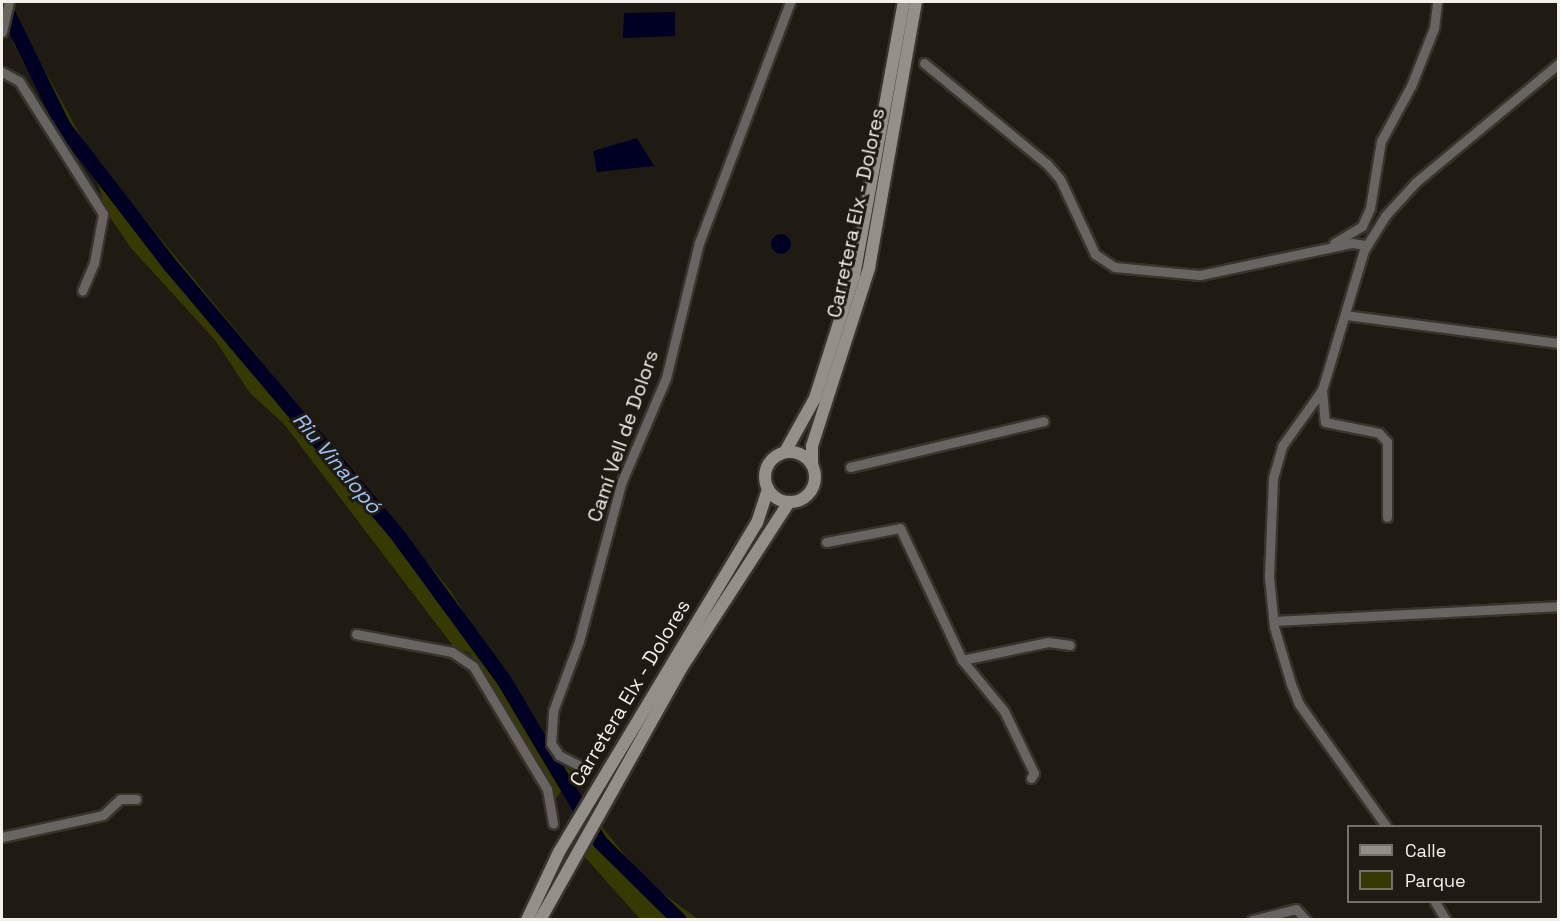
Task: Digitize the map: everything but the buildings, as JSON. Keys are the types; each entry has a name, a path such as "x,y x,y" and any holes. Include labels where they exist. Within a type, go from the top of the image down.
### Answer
{"main road":[{"name":"Carretera Elx - Dolores","path":"785,452 815,398 854,276 904,2"},
{"name":"Carretera Elx - Dolores","path":"812,464 812,446 869,267 916,2"},
{"path":"785,452 797,453 812,464 813,487 789,502 768,489 768,465 785,452"},
{"name":"Carretera Elx - Dolores","path":"527,920 559,852 757,523 768,489"},
{"name":"Carretera Elx - Dolores","path":"540,920 571,858 609,793 789,502"}],"street":[{"path":"2,32 9,2"},
{"name":"Camí Vell de Dolors","path":"584,768 559,755 551,743 554,711 579,641 622,481 666,378 699,243 790,2"},
{"path":"1316,251 1362,226 1370,208 1381,141 1411,87 1434,28 1437,2"},
{"path":"924,63 1047,164 1060,179 1095,254 1114,267 1200,275 1316,251 1366,245"},
{"path":"1385,825 1299,704 1274,621 1269,577 1272,478 1282,446 1322,390 1366,245 1416,182 1558,64"},
{"path":"2,72 19,81 103,214 94,263 82,291"},
{"path":"1346,315 1558,343"},
{"path":"1322,390 1325,422 1379,433 1387,442 1387,517"},
{"path":"850,466 1044,421"},
{"path":"826,542 900,528 962,660 1004,711 1034,773 1031,778"},
{"path":"1274,621 1558,606"},
{"path":"357,634 452,652 473,666 547,789 553,823"},
{"path":"962,660 1048,642 1070,645"},
{"path":"2,837 103,815 120,799 136,799"},
{"path":"1436,903 1446,920"},
{"path":"1252,920 1296,909 1306,920"}],"green space":[{"path":"16,18 90,153 450,590 556,761 573,772 556,799 489,679 469,653 453,646 284,424 250,393 215,340 131,248 107,213 96,178 55,123 13,43"},
{"path":"602,827 646,881 698,919 640,919 584,856"}],"water":[{"path":"675,12 675,36 623,38 624,13"},
{"path":"637,138 654,166 597,172 593,151"},
{"path":"777,234 785,234 791,240 791,248 785,254 777,254 771,248 771,240"}],"waterway":[{"name":"Riu Vinalopó","path":"2,2 63,126 171,266 399,537 503,679 599,841 679,920"}]}
